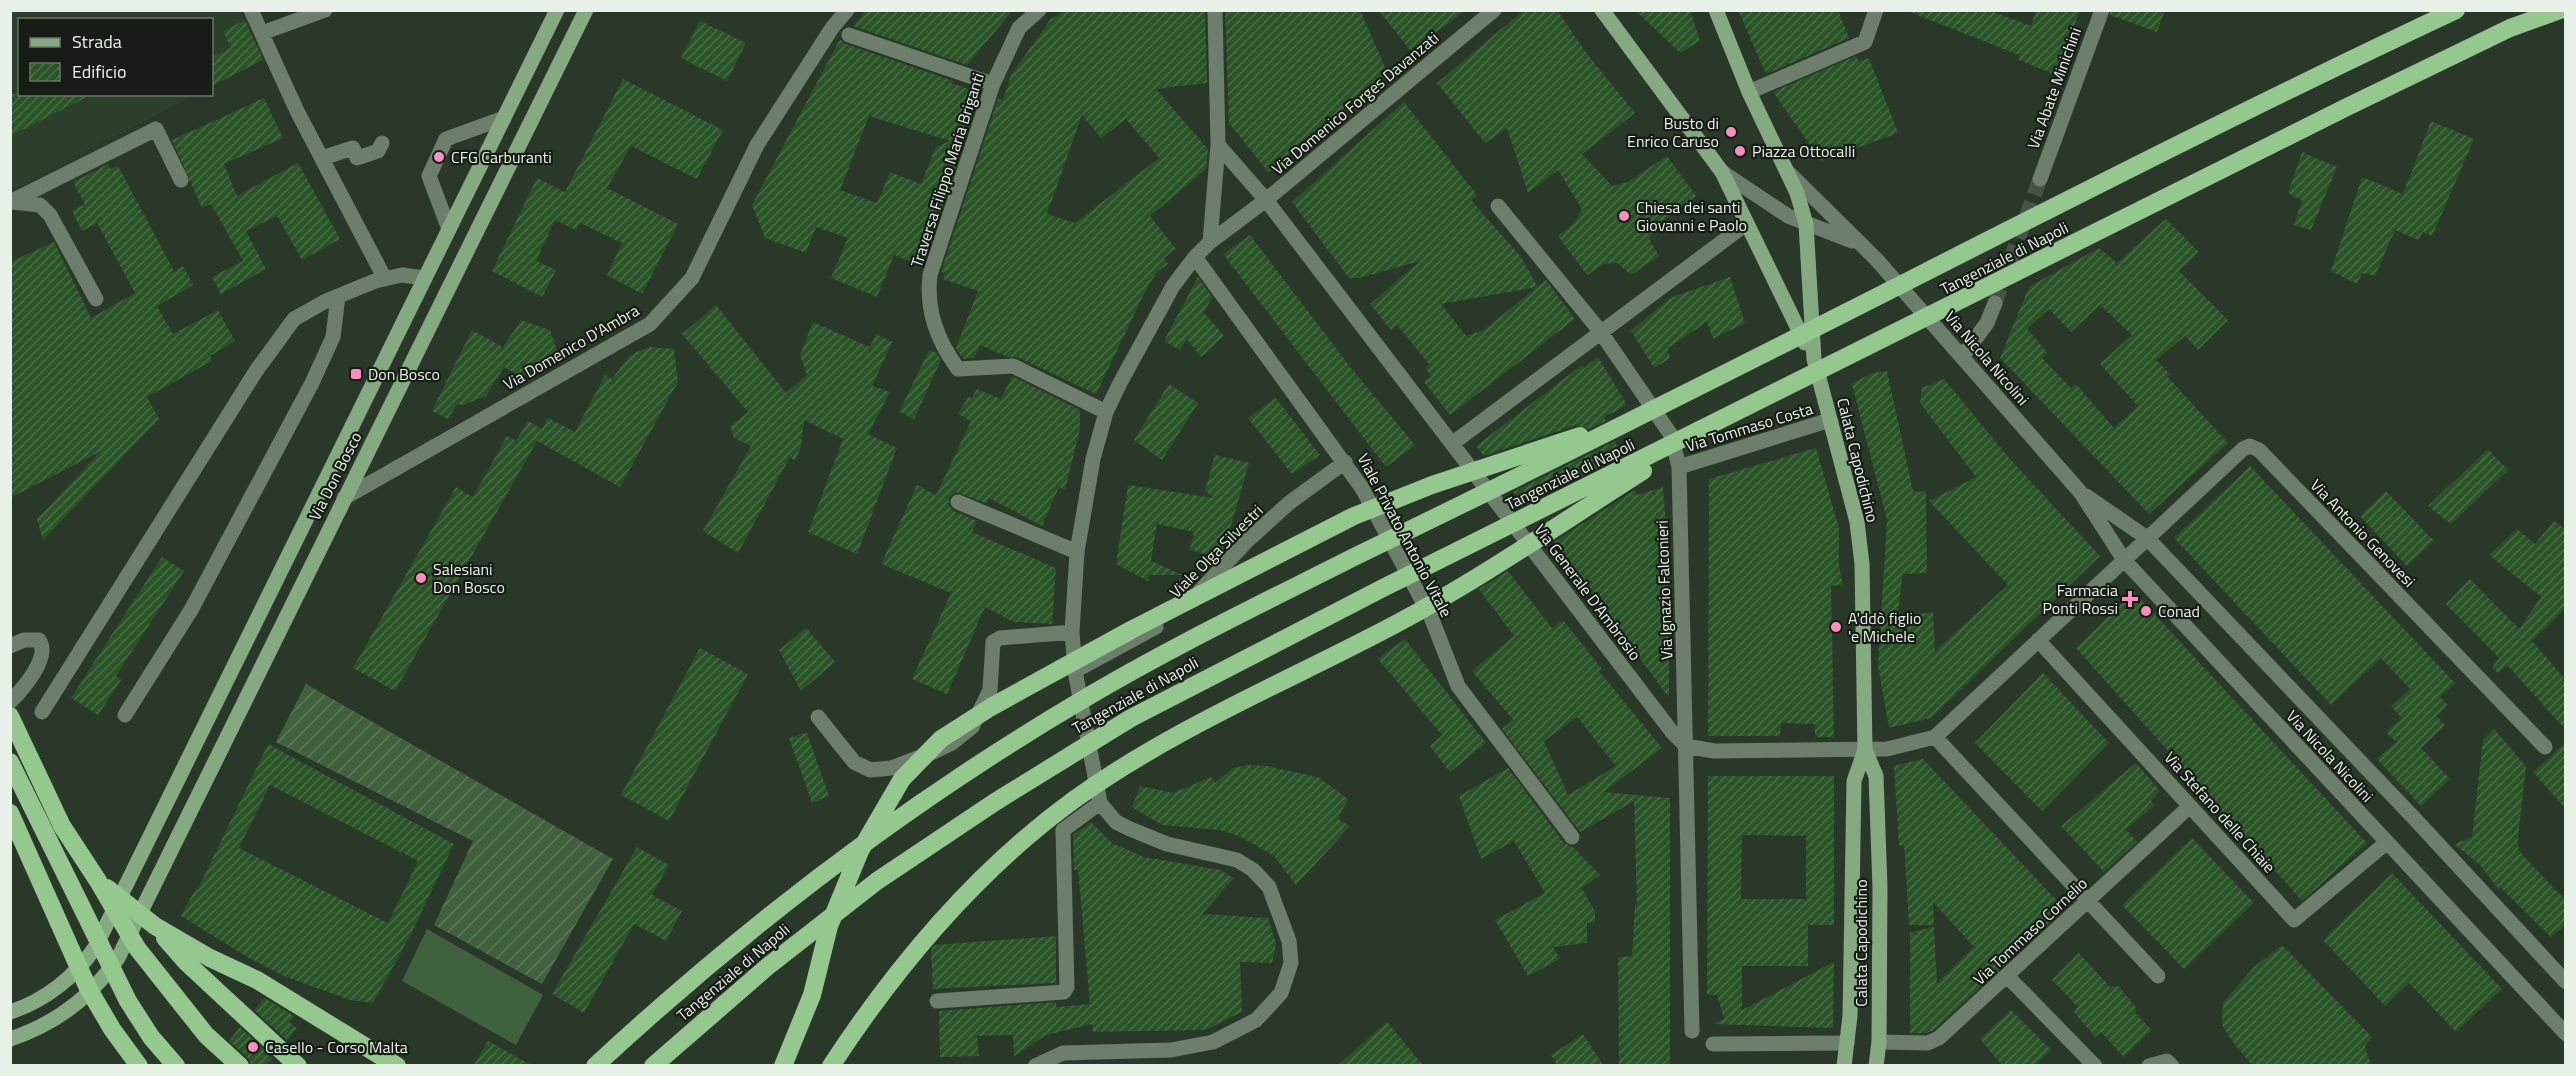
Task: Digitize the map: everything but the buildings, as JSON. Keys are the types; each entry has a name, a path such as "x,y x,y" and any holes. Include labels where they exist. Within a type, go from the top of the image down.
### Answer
{"highway":[{"name":"Tangenziale di Napoli","path":"596,1065 660,1005 789,899 910,810 1005,747 1079,702 1252,608 1639,417 2325,72 2456,10"},
{"name":"Tangenziale di Napoli","path":"652,1065 767,968 878,881 1078,749 1219,670 1728,418 2347,107 2510,28 2560,10"},
{"path":"783,1065 812,995 833,916 860,851 902,779 941,739 991,707 1131,630 1354,516 1432,485 1639,417"},
{"path":"831,1065 879,996 944,918 1027,838 1075,799 1138,758 1200,723 1443,597 1728,418"},
{"path":"10,716 62,826 98,881 137,948 179,1004 206,1035 240,1065"},
{"path":"10,762 128,1001 151,1037 176,1065"},
{"path":"10,813 88,988 112,1029 139,1065"},
{"path":"98,881 155,926 210,958 257,980 397,1065"},
{"path":"155,926 187,963 298,1065"}],"main road":[{"name":"Via Don Bosco","path":"10,1012 44,996 65,980 85,963 96,946 557,10"},
{"name":"Via Don Bosco","path":"10,1039 34,1031 59,1017 101,983 118,958 586,10"},
{"name":"Calata Capodichino","path":"1602,10 1722,172 1814,359"},
{"name":"Calata Capodichino","path":"1716,10 1749,92 1788,172 1806,224 1814,359 1857,522 1861,554 1865,750 1854,781 1850,1016 1844,1065"},
{"path":"425,278 449,290"},
{"name":"Calata Capodichino","path":"1865,750 1876,776 1880,888 1879,1042 1876,1065"}],"street":[{"path":"250,10 297,111 385,279"},
{"path":"262,33 326,10"},
{"name":"Via Domenico D'Ambra","path":"344,498 650,324 692,278 757,145 832,28 847,10"},
{"name":"Traversa Filippo Maria Briganti","path":"1039,10 1019,27 993,84 930,275 928,292 939,343 958,369 1013,366 1107,412"},
{"path":"1210,242 1218,145 1215,10"},
{"name":"Via Domenico Forges Davanzati","path":"1100,803 1075,671 1072,632 1077,552 1092,459 1107,412 1173,286 1195,257 1210,242 1266,200 1494,10"},
{"path":"1749,92 1865,42 1876,10"},
{"name":"Via Abate Minichini","path":"2040,178 2102,10"},
{"path":"849,35 993,84"},
{"path":"449,229 429,176 446,139 504,118"},
{"path":"10,202 156,129 181,180"},
{"path":"322,158 353,148 357,158 378,150 382,143"},
{"name":"Via Generale D'Ambrosio","path":"1218,145 1266,200 1665,723 1686,746"},
{"name":"Via Nicola Nicolini","path":"1722,172 1769,205 1806,224 1852,240 1865,248"},
{"name":"Via Nicola Nicolini","path":"1788,172 1865,248 2081,493 2124,560 2565,1034"},
{"path":"10,202 40,205 50,215 96,299"},
{"name":"Via Ignazio Falconieri","path":"1498,207 1600,331 1671,435 1679,467 1692,1031"},
{"path":"1453,444 1600,331 1746,224"},
{"name":"Viale Privato Antonio Vitale","path":"1195,257 1362,488 1431,616 1458,686 1572,837"},
{"path":"42,712 256,372 294,320 338,296 385,279 402,275 425,278"},
{"path":"124,715 192,610 312,383 333,337 338,296"},
{"path":"1962,357 1987,323 1995,303"},
{"name":"Via Tommaso Costa","path":"1679,467 1830,420"},
{"name":"Via Antonio Genovesi","path":"2147,538 2243,448 2250,446 2259,450 2545,747"},
{"name":"Viale Olga Silvestri","path":"1075,671 1179,614 1289,503 1345,462"},
{"name":"Via Nicola Nicolini","path":"2081,493 2147,538 2397,800 2565,982"},
{"path":"958,502 1077,552"},
{"path":"1686,746 1714,751 1865,750 1895,747 1935,736 2147,538"},
{"path":"818,717 854,762 870,770 891,768 952,743 972,727 990,690 993,642 1000,638 1072,632"},
{"path":"10,646 33,639 39,640 44,646 43,654 22,690 10,702"},
{"name":"Via Stefano delle Chiaie","path":"2038,640 2294,920 2386,843"},
{"path":"1935,736 2158,976"},
{"path":"938,1001 1064,992 1068,987 1063,830 1100,803 1116,822 1146,837 1237,860 1253,870 1269,887 1286,928 1291,963 1281,993 1270,1007 1235,1033 1212,1042 1171,1050 1064,1053 1035,1065"},
{"name":"Via Tommaso Cornelio","path":"1879,1042 1935,1041 2008,977 2190,806"},
{"path":"2008,977 2094,1065"},
{"path":"1713,1044 1847,1043"},
{"path":"2149,1065 2167,1061 2172,1065"}],"shaded area":[{"path":"11,11 239,11 265,59 213,85 213,18 18,18 18,96 193,96 11,191"},
{"path":"306,684 613,859 542,984 434,925 473,841 276,742"},
{"path":"427,929 543,995 516,1045 402,981"}],"tunnel":[{"path":"1995,303 2040,179"}],"place":[{"name":"Busto di Enrico Caruso","path":"1731,132"},
{"name":"Piazza Ottocalli","path":"1740,151"},
{"name":"CFG Carburanti","path":"439,157"},
{"name":"Chiesa dei santi Giovanni e Paolo","path":"1624,216"},
{"name":"Don Bosco","path":"356,374"},
{"name":"Salesiani Don Bosco","path":"421,578"},
{"name":"Farmacia Ponti Rossi","path":"2130,599"},
{"name":"Conad","path":"2146,611"},
{"name":"A'ddò figlio 'e Michele","path":"1836,627"},
{"name":"Casello - Corso Malta","path":"253,1047"}]}
